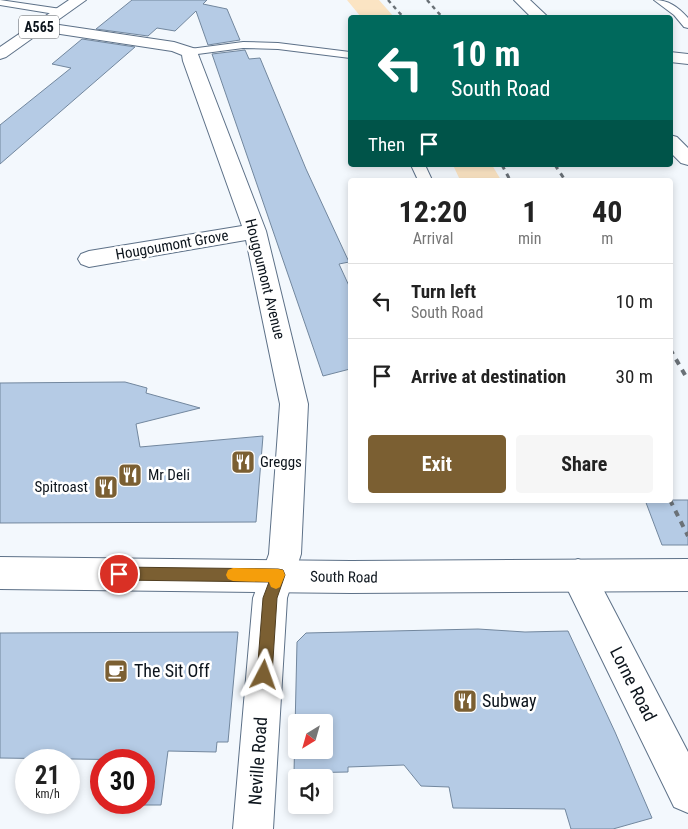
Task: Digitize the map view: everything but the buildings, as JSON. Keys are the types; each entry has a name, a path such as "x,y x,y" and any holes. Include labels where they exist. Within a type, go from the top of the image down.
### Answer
{"main road":[{"name":"A565","path":"0,54 79,0"},
{"path":"521,0 538,15"},
{"path":"40,27 174,47 190,52"},
{"name":"Hougoumont Avenue","path":"190,52 191,61 255,231 290,380 294,404 285,554 278,575"},
{"path":"673,57 688,58"},
{"path":"673,144 688,158"},
{"name":"Hougoumont Grove","path":"89,259 255,231"},
{"name":"South Road","path":"0,573 278,575 351,578 688,575"},
{"name":"Neville Road","path":"253,829 270,598 278,575"},
{"name":"Lorne Road","path":"578,575 688,793"}],"lane":[{"path":"659,0 678,13 688,25"},
{"path":"0,2 61,12"},
{"path":"190,52 242,45 334,51 348,54"}],"shaded area":[{"path":"347,0 379,0 392,15 359,15"},
{"path":"454,167 493,167 500,178 459,178"}],"railway":[{"path":"388,0 401,15"},
{"path":"427,0 440,15"},
{"path":"503,167 509,178"},
{"path":"556,167 564,178"},
{"path":"673,354 688,380"},
{"path":"672,503 688,536"}],"slow traffic":[{"path":"233,575 278,575 276,582"}],"place":[{"name":"Greggs","path":"243,462"},
{"name":"Mr Deli","path":"130,475"},
{"name":"Spitroast","path":"106,487"},
{"name":"The Sit Off","path":"116,671"},
{"name":"Subway","path":"465,701"}],"route":[{"path":"119,574 278,575 270,598 264,675"}]}
